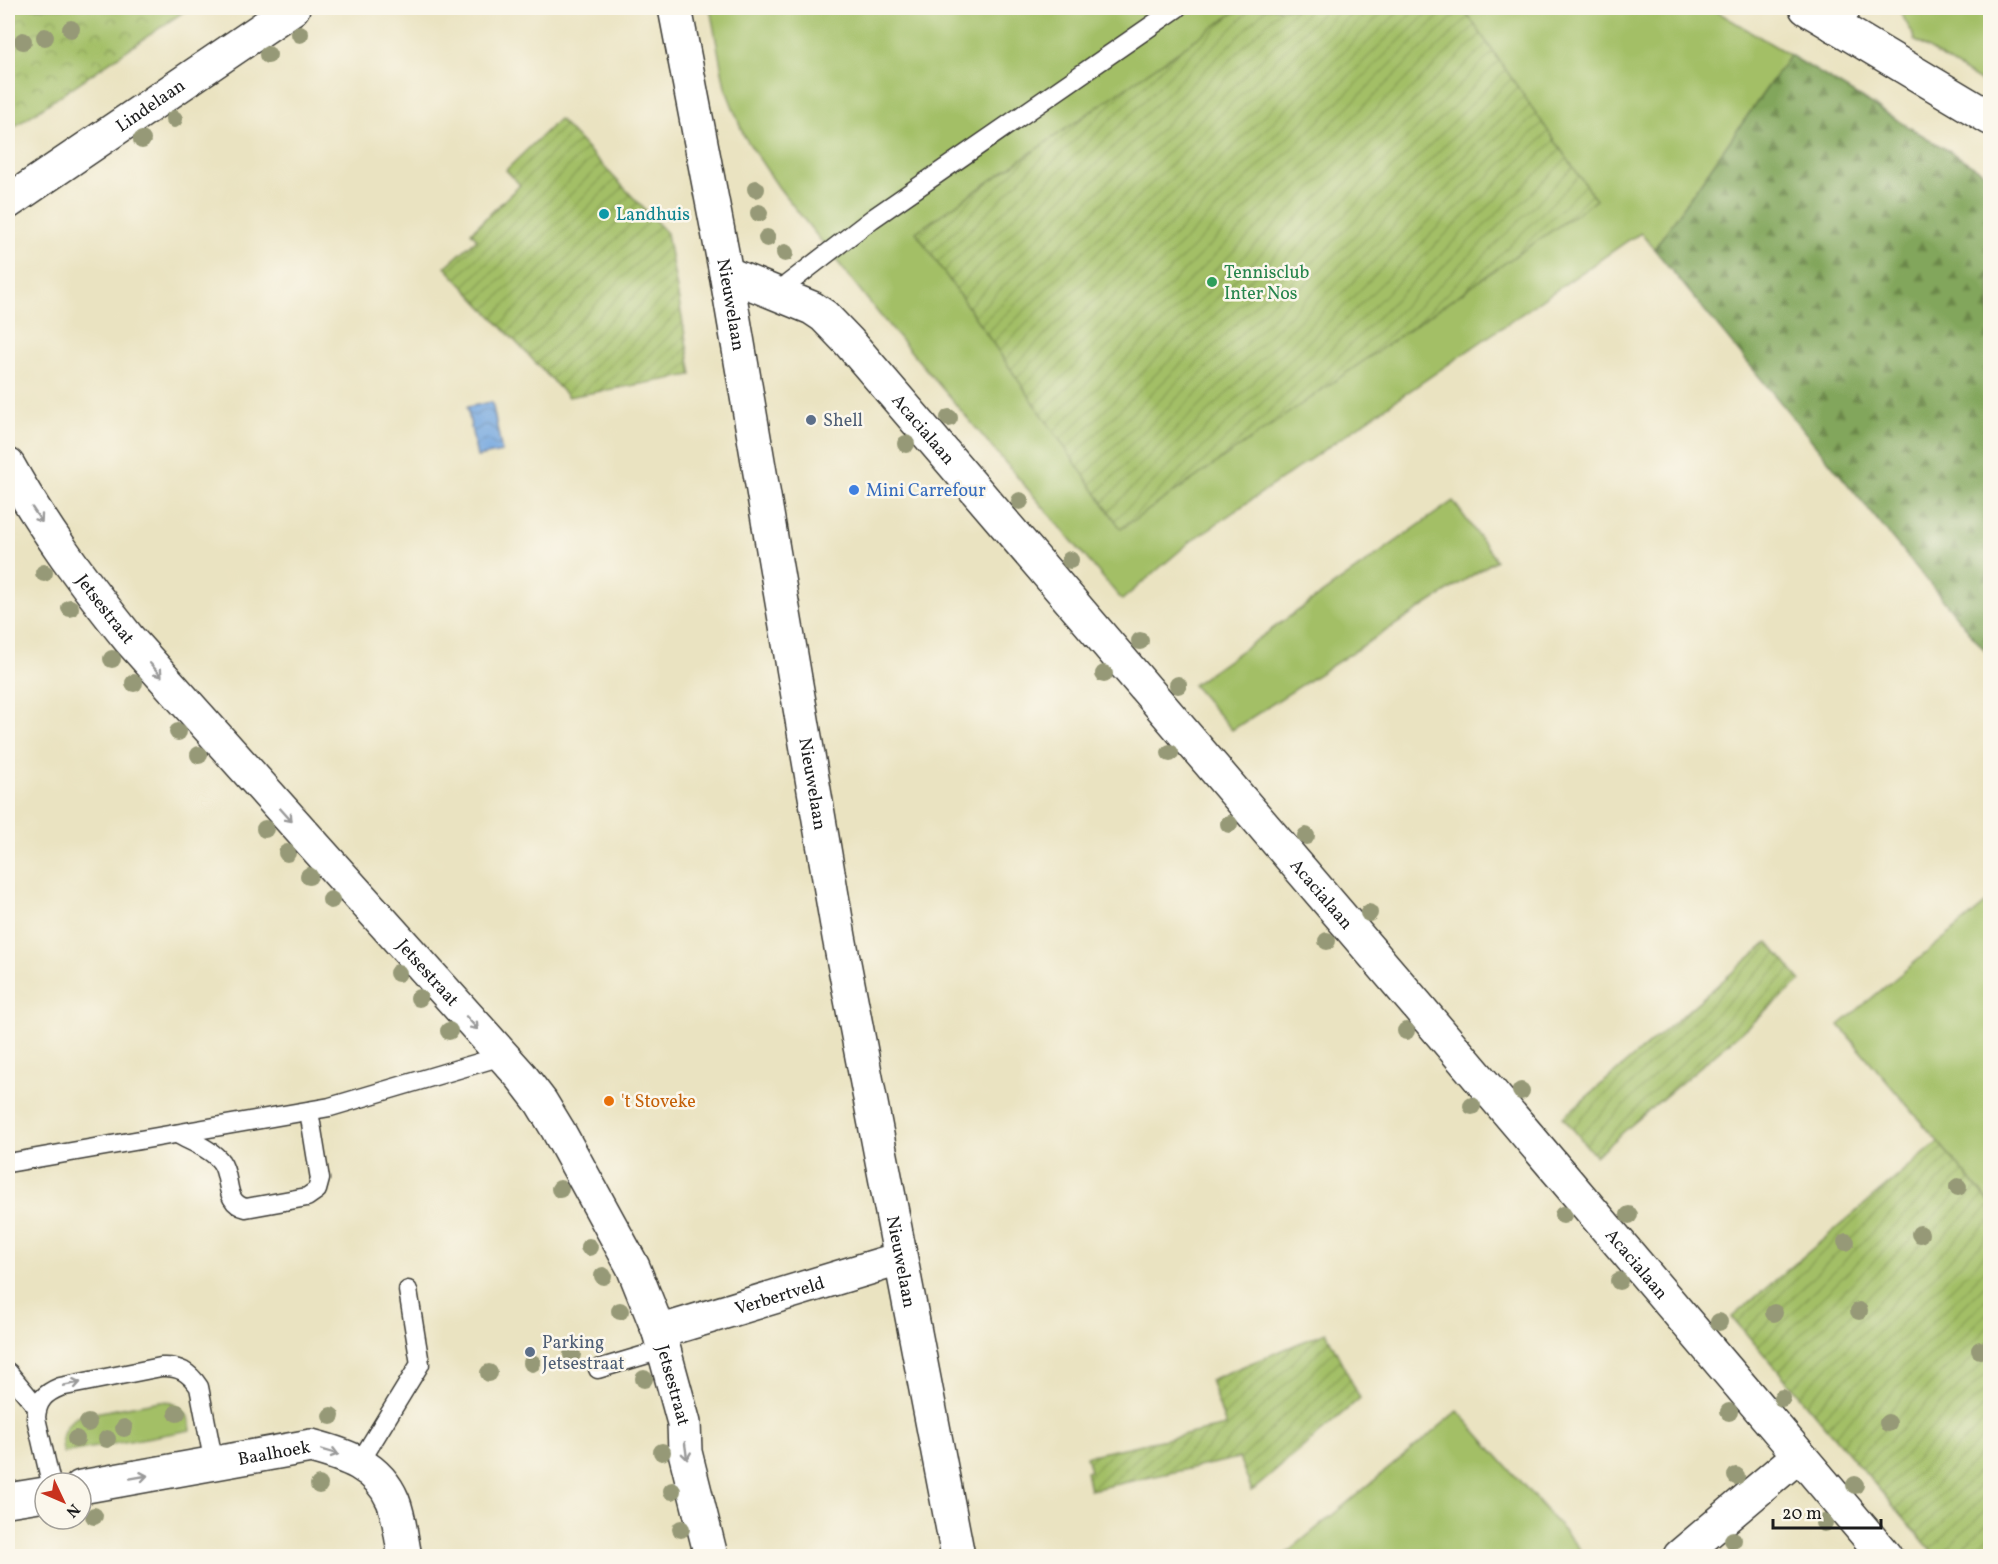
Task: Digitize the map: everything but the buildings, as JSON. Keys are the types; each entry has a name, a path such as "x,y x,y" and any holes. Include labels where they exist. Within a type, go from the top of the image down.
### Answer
{"street":[{"name":"Lindelaan","path":"8,202 293,8"},
{"name":"Nieuwelaan","path":"675,8 726,273 839,937 958,1557"},
{"path":"1806,8 1839,16 1990,118"},
{"name":"Acacialaan","path":"726,273 812,308 824,316 849,342 1416,1004 1885,1557"},
{"name":"Jetsestraat","path":"8,465 31,507 81,579 129,639 541,1102 633,1267 662,1341 684,1423 686,1452 711,1557"},
{"name":"Verbertveld","path":"662,1341 899,1259"},
{"name":"Baalhoek","path":"93,1485 311,1446 360,1462 379,1479 393,1501 405,1557"},
{"path":"1680,1557 1798,1456"},
{"path":"8,1500 33,1496"}],"lane":[{"path":"776,293 872,219 1177,8"},
{"path":"8,1163 309,1111 502,1056"},
{"path":"177,1134 215,1155 222,1163 232,1198 240,1206 246,1208 297,1199 312,1194 319,1185 309,1111"},
{"path":"360,1462 420,1364 408,1290"},
{"path":"598,1369 662,1341"},
{"path":"48,1471 36,1418 37,1407 50,1391 60,1386 161,1367 184,1370 199,1386 214,1464"},
{"path":"8,1372 37,1407"}],"green space":[{"path":"8,8 189,8 8,131"},
{"name":"Tennisclub Inter Nos","path":"710,8 1711,8 1790,55 1654,249 1641,233 1629,240 1190,542 1122,600 879,314 779,188 744,136 725,87"},
{"path":"1241,8 1463,8 1596,200 1121,529 916,232"},
{"path":"1898,8 1990,8 1990,87 1914,40"},
{"path":"1790,55 1990,176 1990,657 1654,249"},
{"path":"559,119 667,233 692,375 568,397 445,267 477,239 471,232 520,185 506,170"},
{"path":"1453,501 1496,560 1232,730 1193,685"},
{"path":"1990,900 1990,1203 1839,1025"},
{"path":"1768,942 1801,981 1595,1156 1563,1117"},
{"path":"1938,1142 1990,1203 1990,1556 1936,1556 1732,1317"},
{"path":"1326,1332 1360,1398 1252,1491 1239,1458 1090,1490 1086,1472 1090,1471 1086,1456 1226,1426 1210,1380"},
{"path":"160,1401 172,1403 182,1409 188,1418 191,1430 63,1453 62,1442 66,1427 78,1416"},
{"path":"1458,1411 1586,1556 1283,1556"}],"water":[{"path":"492,402 502,452 477,457 467,407"}],"place":[{"name":"Landhuis","path":"604,214"},
{"name":"Tennisclub Inter Nos","path":"1212,282"},
{"name":"Shell","path":"811,420"},
{"name":"Mini Carrefour","path":"854,490"},
{"name":"'t Stoveke","path":"609,1101"},
{"name":"Parking Jetsestraat","path":"530,1352"}]}
